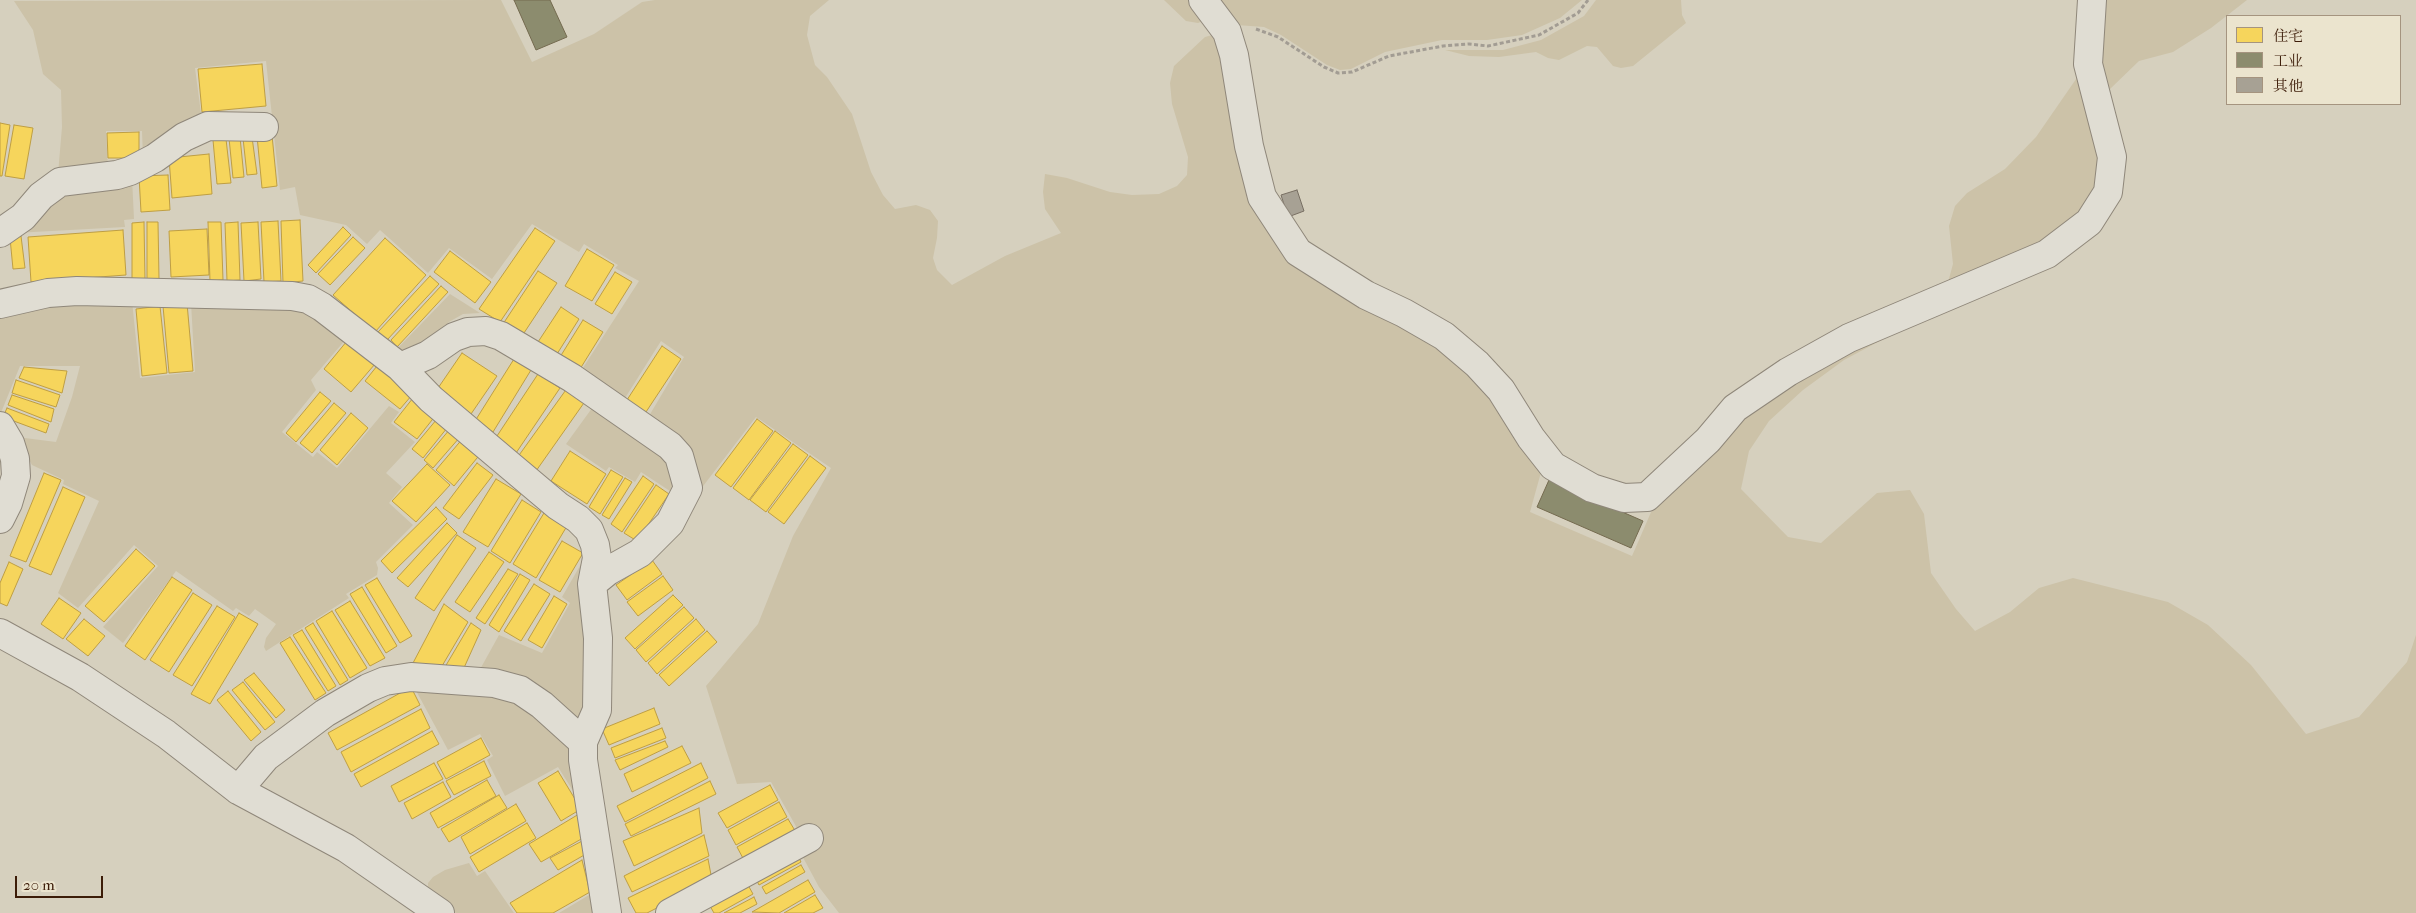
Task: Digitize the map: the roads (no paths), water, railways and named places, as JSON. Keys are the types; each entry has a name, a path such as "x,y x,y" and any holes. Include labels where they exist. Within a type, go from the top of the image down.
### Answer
{"street":[{"path":"1203,0 1227,32 1234,56 1249,146 1262,197 1298,252 1366,295 1404,313 1444,336 1477,364 1501,390 1530,438 1553,466 1592,488 1624,498 1647,497 1708,440 1735,408 1788,372 1849,338 2048,254 2089,222 2108,192 2112,157 2088,64 2092,0"},
{"path":"0,233 23,217 41,196 60,182 117,175 130,171 155,158 184,137 208,126 264,127"},
{"path":"0,304 48,293 77,291 292,296 308,299 322,307 400,368 431,399 589,530 595,545 597,558 592,584 598,638 597,710 583,742 583,760 607,913"},
{"path":"400,368 428,355 454,337 468,332 486,331 501,336 572,378 670,446 679,456 688,488 670,523 640,553 608,571 592,584"},
{"path":"0,426 10,443 15,459 16,476 8,503 0,519"},
{"path":"0,633 88,682 166,734 238,790 346,848 440,913"},
{"path":"238,790 266,757 325,713 368,688 385,681 411,677 494,683 520,690 542,705 583,742"},
{"path":"670,913 809,838"}]}
